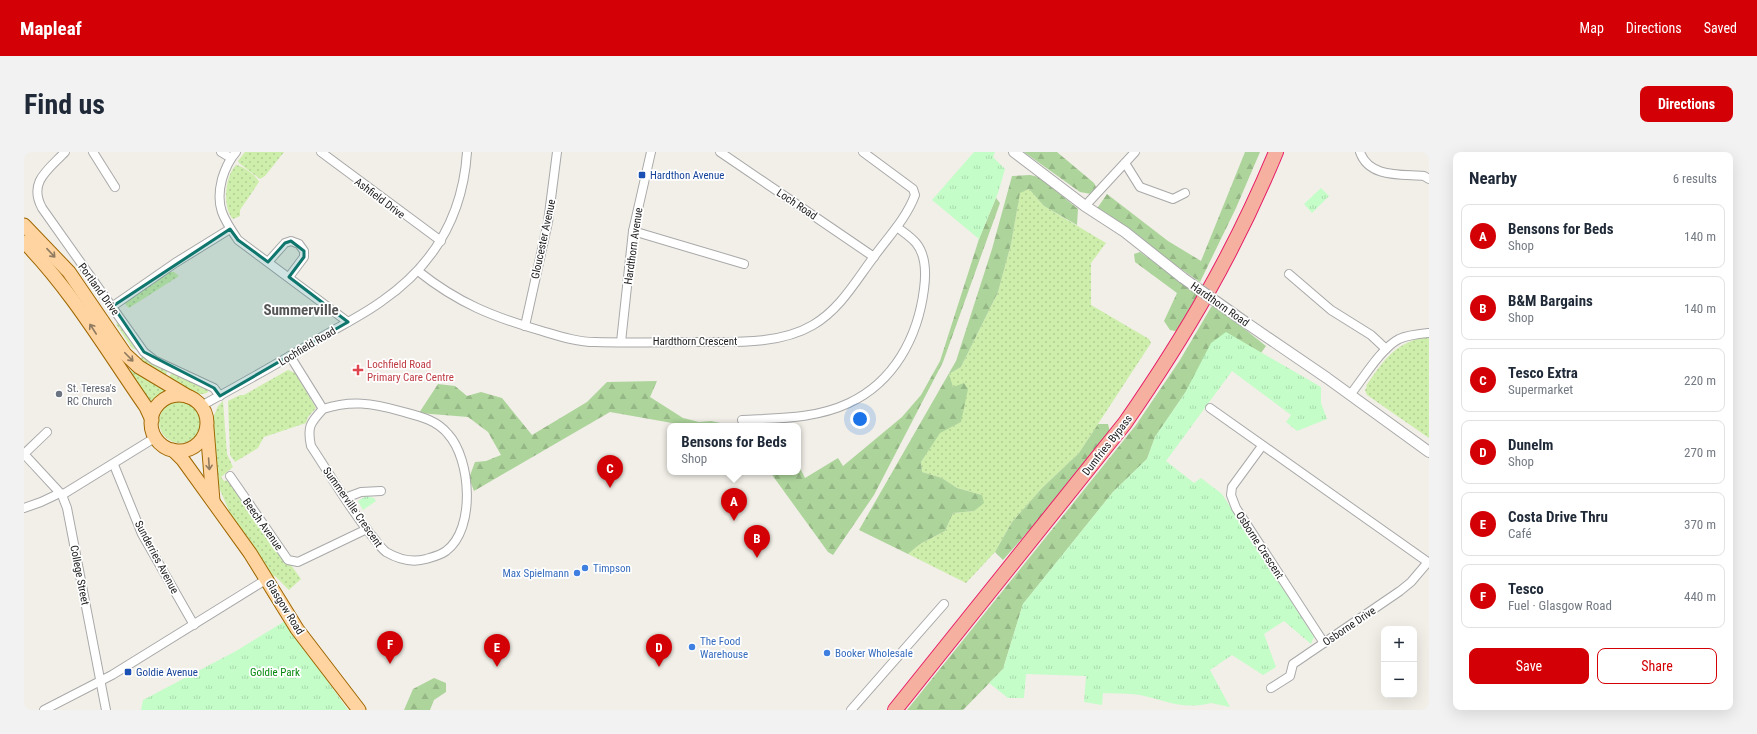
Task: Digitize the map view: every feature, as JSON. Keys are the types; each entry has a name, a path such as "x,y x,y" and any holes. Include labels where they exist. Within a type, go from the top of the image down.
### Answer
{"highway":[{"name":"Dumfries Bypass","path":"895,710 1125,423 1160,373 1219,274 1255,201 1276,152"}],"main road":[{"path":"24,225 69,272 125,354 139,367 189,397 201,406 207,419 213,502"},
{"path":"24,242 47,265 68,292 146,407 152,420"},
{"path":"189,397 172,396 165,399 156,408 152,420 152,429 156,437 160,443 173,450 186,449 198,443 204,435 207,427"},
{"name":"Glasgow Road","path":"173,450 213,502 267,579 297,629 359,710"}],"street":[{"name":"Portland Drive","path":"65,152 39,181 36,189 38,200 64,240 113,306 144,352 160,362 214,388 220,396"},
{"path":"93,152 115,187"},
{"path":"222,152 234,155 223,175 218,201 222,215 238,240 348,322"},
{"name":"Ashfield Drive","path":"321,152 441,241"},
{"name":"Lochfield Road","path":"201,406 383,301 418,271 441,241 450,225 460,195 467,152"},
{"name":"Gloucester Avenue","path":"525,326 548,222 557,152"},
{"name":"Hardthorn Avenue","path":"621,342 633,231 651,152"},
{"name":"Loch Road","path":"720,152 874,257"},
{"name":"Hardthorn Crescent","path":"418,271 438,287 460,301 493,316 564,338 586,341 621,342 730,342 763,340 795,333 813,325 830,313 845,298 911,206 915,195 913,189 863,152"},
{"name":"Hardthorn Road","path":"1014,152 1085,206 1125,232 1183,278 1429,452"},
{"path":"1085,206 1135,152"},
{"path":"1360,152 1363,161 1378,172 1424,176 1429,179"},
{"path":"1125,163 1140,187 1173,199 1185,193"},
{"path":"742,420 799,418 823,412 849,403 873,389 888,374 901,357 915,332 922,304 926,275 923,260 916,243 897,227"},
{"path":"113,306 175,263 230,229"},
{"path":"633,231 744,264"},
{"path":"268,262 285,243 291,241 299,244 304,251 304,257 289,277"},
{"path":"1289,274 1331,310 1371,335 1386,349"},
{"path":"1350,395 1386,349 1398,340 1411,335 1429,333"},
{"path":"290,356 323,409"},
{"name":"Summerville Crescent","path":"353,403 392,409 427,418 448,434 459,450 467,483 463,527 447,551 421,560 408,560 398,558 384,551 345,498 311,446 308,434 310,423 323,409 338,404 353,403"},
{"path":"1210,408 1429,562"},
{"path":"24,454 47,432"},
{"path":"24,508 61,494 114,464 156,437"},
{"name":"Osborne Crescent","path":"1262,446 1232,487 1231,495 1236,508 1324,643"},
{"name":"College Street","path":"24,454 61,494 67,508 106,710"},
{"name":"Sunderries Avenue","path":"114,464 142,534 194,625"},
{"name":"Beech Avenue","path":"230,476 288,560 298,562 367,529"},
{"path":"345,498 361,492 380,491"},
{"name":"Osborne Drive","path":"1271,688 1290,676 1293,664 1400,591 1411,582 1429,562"},
{"path":"44,710 100,680 194,625 267,579"},
{"path":"851,710 944,604"}],"highlighted area":[{"path":"230,229 238,240 268,262 285,243 291,241 304,251 304,257 289,277 348,322 220,396 214,388 144,352 113,306"}],"green space":[{"path":"245,152 284,152 265,176 260,179 239,163 238,161"},
{"path":"974,152 995,152 993,157 1005,169 998,193 979,239 932,200"},
{"path":"1024,152 1057,152 1094,183 1097,189 1091,194 1080,192"},
{"path":"1245,152 1260,152 1236,208 1200,282 1096,210 1107,194 1168,241 1201,261"},
{"path":"236,165 242,167 256,177 259,182 240,210 240,216 233,219 227,207 226,192 229,176"},
{"path":"1030,175 1039,177 1078,209 1077,225 1044,206 1029,189 1020,193 1011,244 998,292 961,367 949,374 953,387 964,383 968,389 961,422 940,433 921,462 922,472 942,478 957,488 982,495 984,503 974,511 953,513 945,531 920,544 908,554 859,530 956,361 992,249 1012,176"},
{"path":"1321,188 1329,196 1312,213 1304,204"},
{"path":"1029,189 1044,206 1106,243 1091,263 1091,305 1149,339 1151,343 1079,453 1042,488 1012,522 995,552 966,583 908,554 920,544 945,531 953,513 974,511 982,495 957,488 942,478 922,472 921,462 940,432 961,422 949,374 961,367 998,292 1011,244 1020,192"},
{"path":"996,198 1000,203 943,362 874,495 833,555 828,552 772,475 801,475 801,470 805,478 838,458 843,466 902,417 921,395 940,361 979,239"},
{"path":"1140,252 1200,296 1180,332 1170,330 1164,321 1177,293 1135,262 1134,254"},
{"path":"168,272 174,272 179,276 129,308 123,302"},
{"path":"1213,304 1266,346 1261,353 1226,333 1155,437 1147,459 1113,492 1023,604 1003,669 963,710 907,710 1136,425 1180,360"},
{"path":"119,322 141,352 132,348 116,324"},
{"path":"1226,332 1321,387 1321,403 1327,419 1297,431 1286,422 1291,415 1232,371 1166,461 1194,483 1201,478 1222,494 1314,637 1311,644 1284,621 1264,634 1276,667 1263,675 1232,655 1210,670 1230,707 1211,703 1192,706 1175,704 1140,695 1103,693 1102,705 1084,702 1086,676 1026,674 1024,698 1008,698 989,683 1003,669 1023,604 1113,492 1147,459 1155,437 1185,393 1211,343"},
{"path":"1423,338 1429,338 1429,438 1367,395 1365,390 1367,387 1366,386 1383,362 1396,349 1404,344"},
{"path":"144,355 168,370 165,376 139,360"},
{"path":"135,368 169,391 162,395 153,404 150,403 129,372"},
{"path":"288,370 295,373 316,408 308,417 306,423 264,437 258,448 235,462 230,455 228,401 240,395 244,395"},
{"path":"172,372 208,389 208,392 199,394 188,390 169,378"},
{"path":"657,381 650,397 683,418 699,422 711,421 720,423 672,423 610,412 474,491 469,478 475,462 486,461 501,455 488,432 468,417 419,413 438,384 455,386 467,396 481,392 502,398 532,435 587,402 607,382"},
{"path":"176,401 184,401 192,404 198,410 201,422 198,434 192,440 184,443 176,443 168,440 162,434 159,426 159,418 162,410 168,404"},
{"path":"223,401 227,454 233,467 221,477 224,481 229,480 232,483 301,579 289,590 275,576 273,577 233,520 217,483 213,418 218,406"},
{"path":"1098,424 1108,424 1110,432 1046,511 1003,560 995,552 1012,522 1042,488 1079,453"},
{"path":"366,496 374,498 376,501 363,510 358,501"},
{"name":"Goldie Park","path":"285,621 348,710 141,710 143,700 236,651"},
{"path":"434,678 446,683 446,692 434,700 430,710 404,710 413,689"}],"place":[{"name":"Hardthon Avenue","path":"642,175"},
{"name":"Lochfield Road Primary Care Centre","path":"358,370"},
{"name":"St. Teresa's RC Church","path":"59,394"},
{"name":"Tesco Extra","path":"610,488"},
{"name":"Bensons for Beds","path":"734,521"},
{"name":"B&M Bargains","path":"757,558"},
{"name":"Timpson","path":"585,568"},
{"name":"Max Spielmann","path":"577,573"},
{"name":"The Food Warehouse","path":"692,647"},
{"name":"Booker Wholesale","path":"827,653"},
{"name":"Tesco","path":"390,664"},
{"name":"Costa Drive Thru","path":"497,667"},
{"name":"Dunelm","path":"659,667"},
{"name":"Goldie Avenue","path":"128,672"}],"district":[{"name":"Summerville","path":"301,310"}]}
